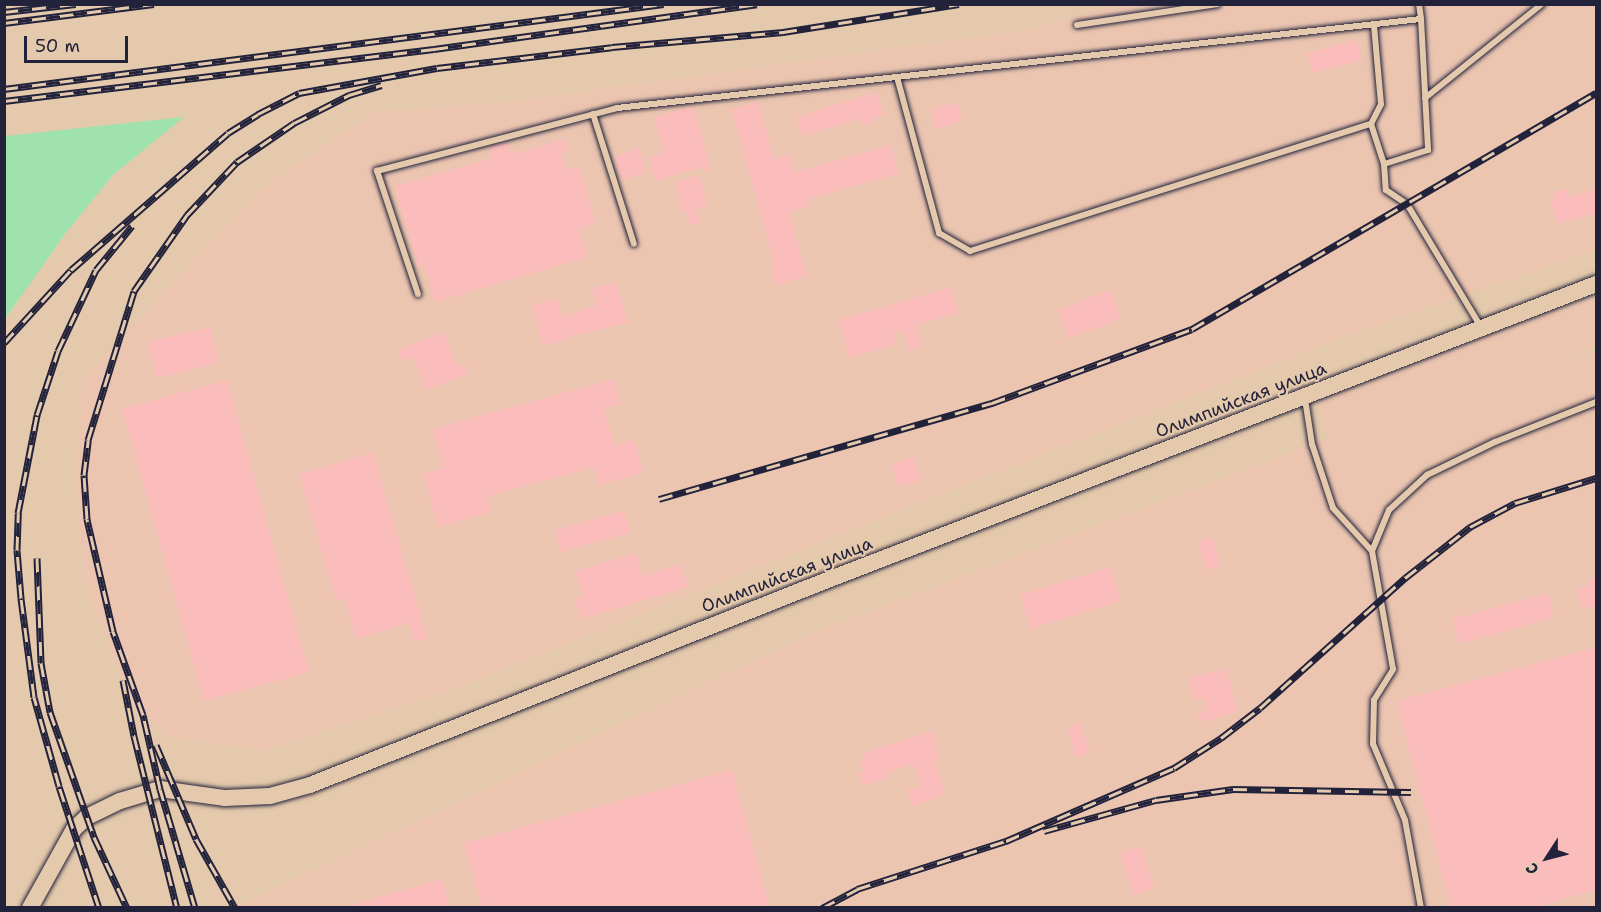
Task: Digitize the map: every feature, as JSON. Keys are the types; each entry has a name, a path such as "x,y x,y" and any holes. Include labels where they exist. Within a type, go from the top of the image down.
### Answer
{"street":[{"name":"Олимпийская улица","path":"30,908 74,829 87,817 120,801 160,789 225,798 270,796 310,785 830,579 1596,285"}],"lane":[{"path":"1077,25 1217,4"},
{"path":"1384,164 1428,150 1419,4"},
{"path":"1425,98 1542,4"},
{"path":"418,294 377,171 616,108 1421,19"},
{"path":"1374,25 1381,104 1371,124 1384,164 1386,190 1407,204 1481,328"},
{"path":"897,77 939,233 970,252 1371,124"},
{"path":"593,114 634,244"},
{"path":"1304,396 1312,444 1333,508 1372,551 1393,669 1374,700 1373,744 1405,819 1421,908"},
{"path":"1372,551 1389,510 1427,476 1495,442 1596,402"}],"shaded area":[{"path":"1118,5 1596,5 1596,250 1346,336 939,495 452,690 265,751 167,737 126,690 83,580 75,468 84,377 259,190 374,112 514,101 1030,29"},
{"path":"1596,297 1596,346 1542,365 1596,351 1596,907 234,908 807,635 1328,438 1316,401 1504,327"}],"green space":[{"path":"184,117 113,175 65,234 5,319 5,136"}],"building":[{"path":"1357,40 1362,60 1312,73 1307,53"},
{"path":"877,92 884,115 875,118 876,121 862,125 860,119 802,136 796,117"},
{"path":"758,102 774,158 789,154 794,172 891,145 899,174 807,199 809,207 789,212 807,276 775,285 770,267 775,266 731,109"},
{"path":"958,103 962,121 935,129 931,108"},
{"path":"693,106 711,169 703,171 702,167 655,181 648,157 664,152 654,117"},
{"path":"564,139 568,151 562,153 567,169 579,166 596,224 579,229 588,257 435,302 424,265 418,267 394,186 493,158 490,147 508,142 512,154"},
{"path":"639,148 646,173 622,180 615,156"},
{"path":"700,175 707,205 696,208 700,223 690,225 687,213 683,214 675,181"},
{"path":"1566,189 1569,197 1596,189 1596,213 1557,224 1550,200 1556,198 1554,192"},
{"path":"617,282 628,323 568,337 569,339 543,346 532,305 557,298 562,316 596,306 592,288"},
{"path":"951,287 959,313 916,325 923,347 909,351 903,330 893,333 897,344 849,358 838,320"},
{"path":"1110,290 1121,319 1068,339 1058,310"},
{"path":"210,327 219,363 157,378 148,342"},
{"path":"444,332 458,367 465,364 468,374 426,390 413,357 402,361 398,350"},
{"path":"614,379 621,404 604,408 614,445 634,440 644,473 598,485 594,467 488,496 492,512 438,527 423,474 443,468 432,429"},
{"path":"227,380 309,672 204,701 122,409"},
{"path":"373,452 427,638 414,642 409,623 356,639 344,598 336,601 299,474"},
{"path":"914,457 921,480 898,487 891,464"},
{"path":"624,511 630,533 560,552 555,530"},
{"path":"1212,537 1221,566 1206,570 1197,541"},
{"path":"636,553 642,576 681,564 688,587 581,619 575,599 583,597 575,571"},
{"path":"1110,567 1121,601 1030,629 1020,595"},
{"path":"1596,578 1596,605 1582,609 1577,588 1590,585 1588,580"},
{"path":"1548,593 1554,618 1459,644 1452,619"},
{"path":"1596,647 1596,890 1533,908 1451,908 1396,701"},
{"path":"1226,668 1238,712 1200,722 1197,712 1207,710 1203,698 1194,700 1188,678"},
{"path":"1081,723 1090,753 1076,757 1067,727"},
{"path":"932,731 940,758 934,760 946,795 912,806 907,790 920,786 913,764 888,772 890,777 863,786 858,771 864,772 860,760 865,758 863,753"},
{"path":"732,770 769,904 758,908 482,908 464,843"},
{"path":"1141,846 1154,888 1133,895 1120,853"},
{"path":"442,879 450,908 345,908 345,907"}],"railway":[{"path":"4,12 76,4"},
{"path":"4,23 154,4"},
{"path":"4,89 664,4"},
{"path":"4,101 434,49 757,4"},
{"path":"4,343 71,270 228,133 258,114 299,93 437,68 612,47 783,32 959,4"},
{"path":"195,908 160,789 143,715 113,631 87,519 84,475 88,440 134,291 187,215 237,162 294,123 349,95 382,85"},
{"path":"659,499 992,403 1192,329 1596,93"},
{"path":"99,908 59,786 34,697 21,598 17,550 18,513 37,415 58,351 96,270 132,226"},
{"path":"822,908 857,889 1006,841 1174,768 1221,738 1260,708 1405,578 1470,527 1515,503 1596,478"},
{"path":"37,558 41,663 50,712 94,837 127,908"},
{"path":"123,680 134,736 177,908"},
{"path":"156,745 196,839 235,908"},
{"path":"1044,831 1156,800 1233,789 1411,792"}]}
